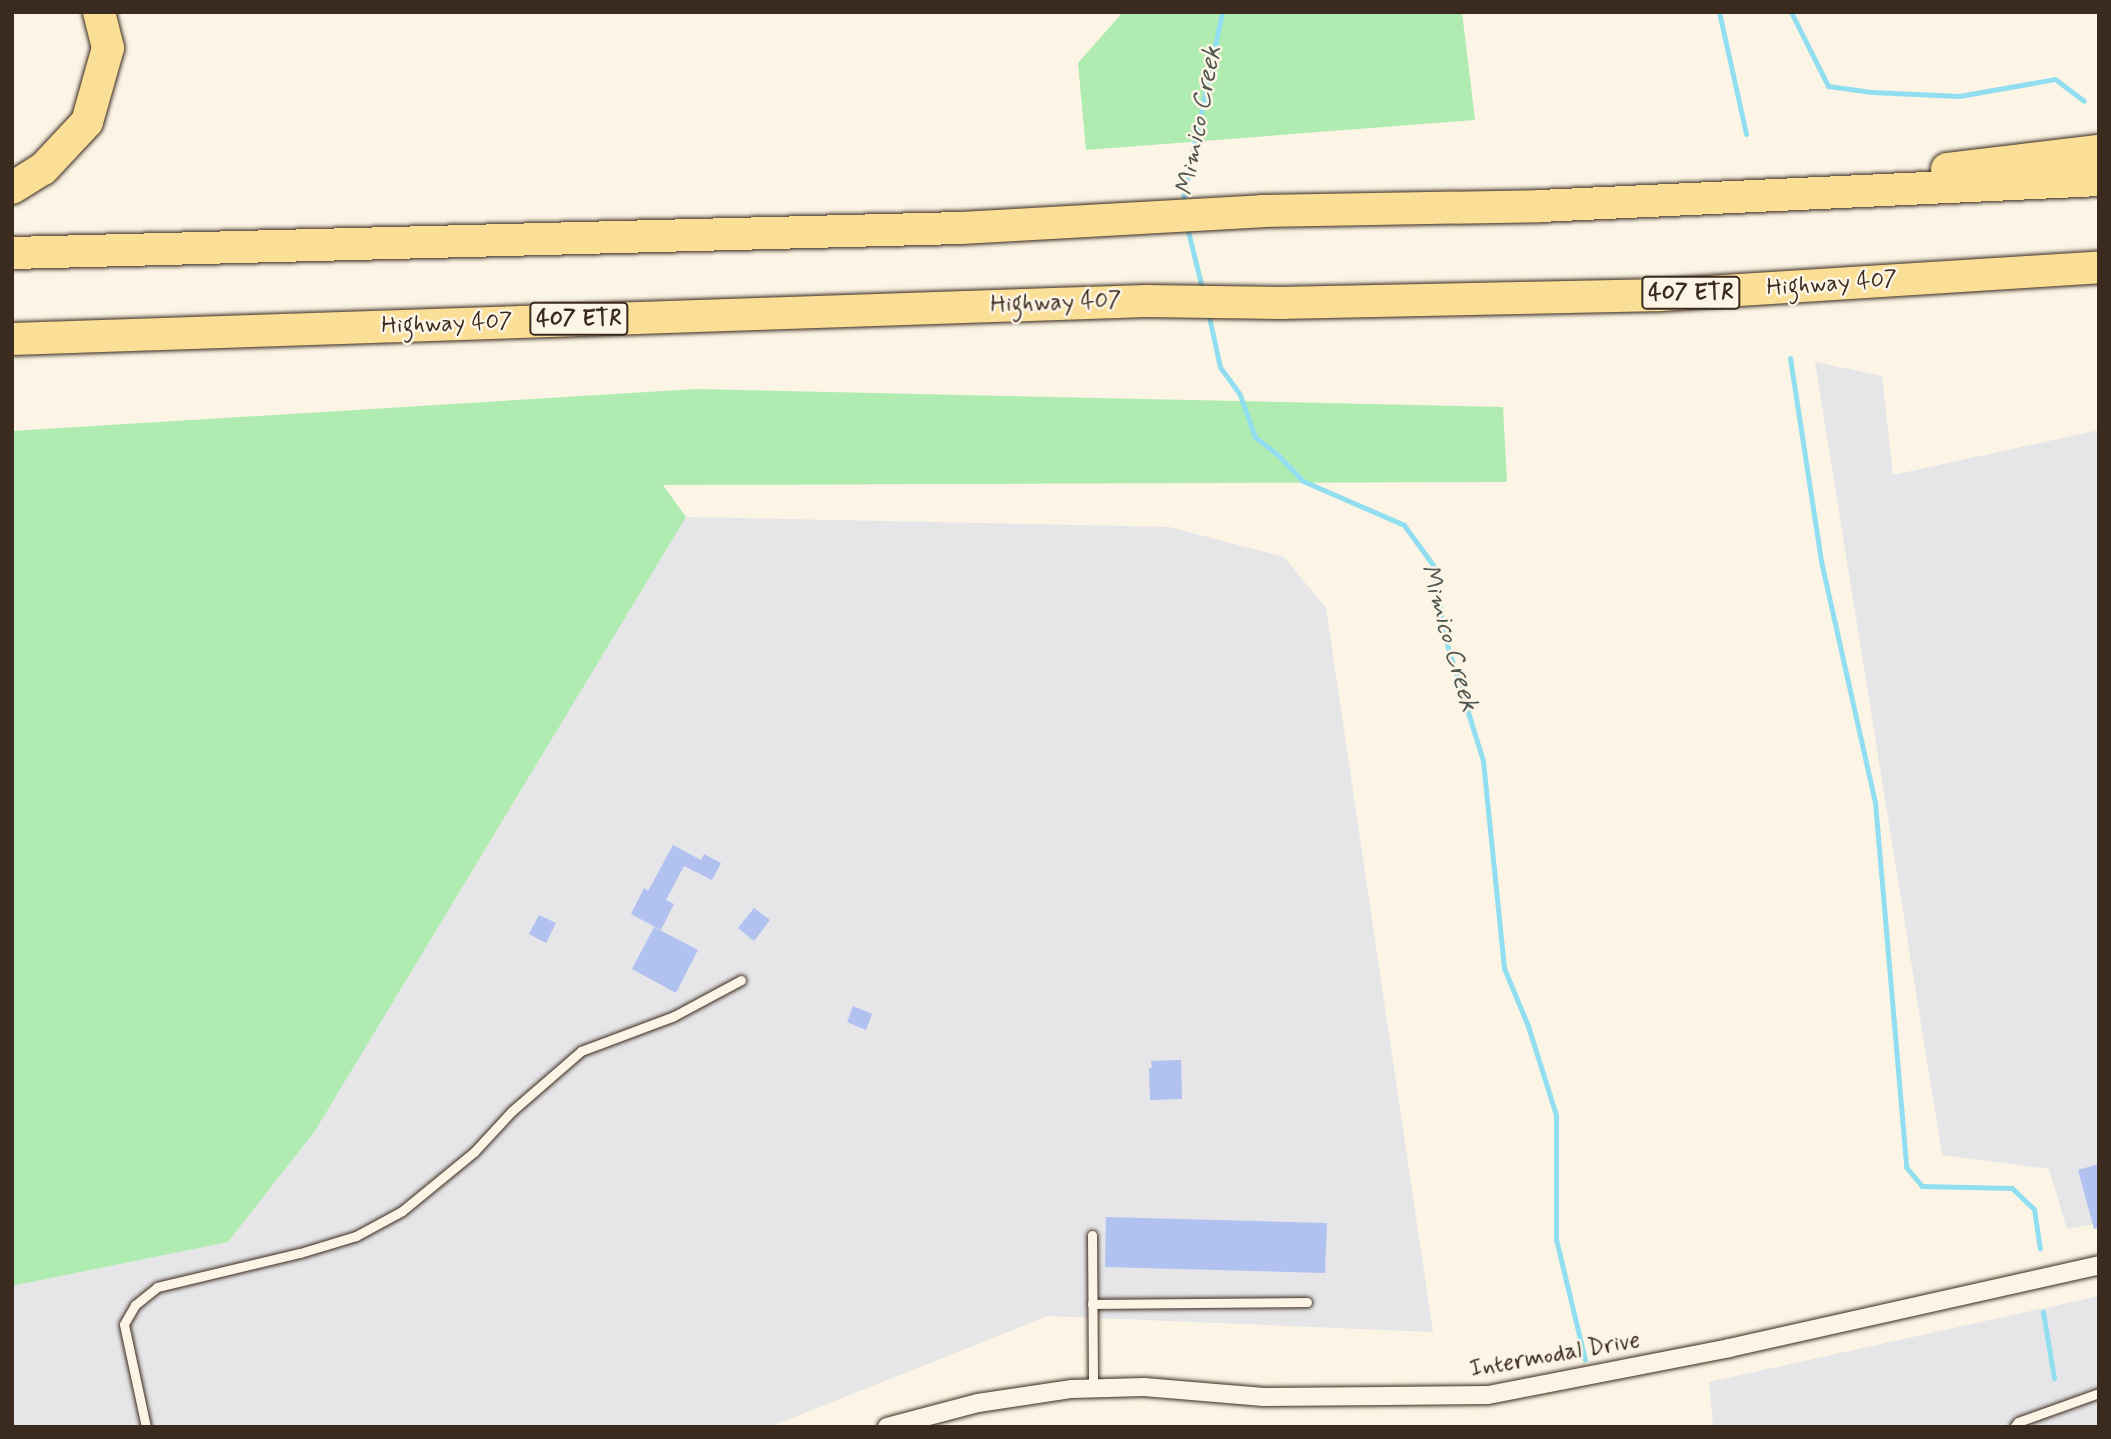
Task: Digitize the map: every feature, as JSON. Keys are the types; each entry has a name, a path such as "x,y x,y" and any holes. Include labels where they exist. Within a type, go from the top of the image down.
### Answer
{"highway":[{"path":"12,188 43,169 88,122 108,48 99,12"},
{"path":"1898,189 1952,167 2099,151"},
{"path":"12,253 947,229 1262,211 1540,206 2099,180"},
{"name":"Highway 407","path":"12,339 1146,301 1283,303 1660,295 2099,267"}],"street":[{"name":"Intermodal Drive","path":"896,1425 978,1403 1093,1388 1144,1387 1264,1397 1488,1395 1729,1348 2099,1265"}],"lane":[{"path":"146,1427 124,1324 135,1305 158,1286 300,1253 356,1236 402,1211 474,1152 512,1111 581,1051 674,1016 741,980"},
{"path":"1092,1235 1093,1388"},
{"path":"1092,1304 1307,1302"},
{"path":"2014,1427 2018,1422 2099,1393"}],"shaded area":[{"path":"1815,362 1882,376 1893,475 2099,430 2099,1223 2067,1229 2049,1169 1942,1155"},
{"path":"686,517 1169,527 1284,557 1326,608 1433,1332 1048,1316 769,1427 12,1427 12,1286 228,1242 315,1131"},
{"path":"2099,1296 2099,1427 1713,1427 1709,1382"},
{"path":"1440,1426 1440,1427 1127,1427"}],"green space":[{"path":"1123,12 1462,12 1475,120 1086,150 1078,63"},
{"path":"696,389 1503,407 1507,482 663,485 686,517 315,1131 228,1242 12,1286 12,431"}],"building":[{"path":"673,845 701,860 704,854 721,863 712,880 684,866 666,900 674,904 661,930 631,914 644,888 648,891"},
{"path":"754,908 770,920 754,941 738,928"},
{"path":"539,915 556,923 546,943 529,934"},
{"path":"654,927 698,950 676,993 632,969"},
{"path":"853,1006 872,1014 866,1030 847,1022"},
{"path":"1181,1060 1182,1099 1150,1100 1151,1061"},
{"path":"2099,1164 2099,1228 2094,1229 2078,1170"},
{"path":"1106,1217 1327,1223 1325,1273 1105,1267"}],"waterway":[{"name":"Mimico Creek","path":"1182,204 1222,12"},
{"path":"1719,12 1746,134"},
{"path":"1791,12 1828,86 1872,92 1959,96 2055,79 2084,101"},
{"name":"Mimico Creek","path":"1187,227 1203,292"},
{"name":"Mimico Creek","path":"1208,312 1220,367 1240,395 1255,437 1278,455 1303,481 1404,525 1433,565 1445,638 1483,761 1504,968 1528,1026 1556,1115 1556,1239 1585,1360"},
{"path":"1790,358 1821,561 1875,802 1906,1167 1922,1186 2012,1188 2034,1209 2040,1249"},
{"path":"2043,1312 2054,1378"}]}
